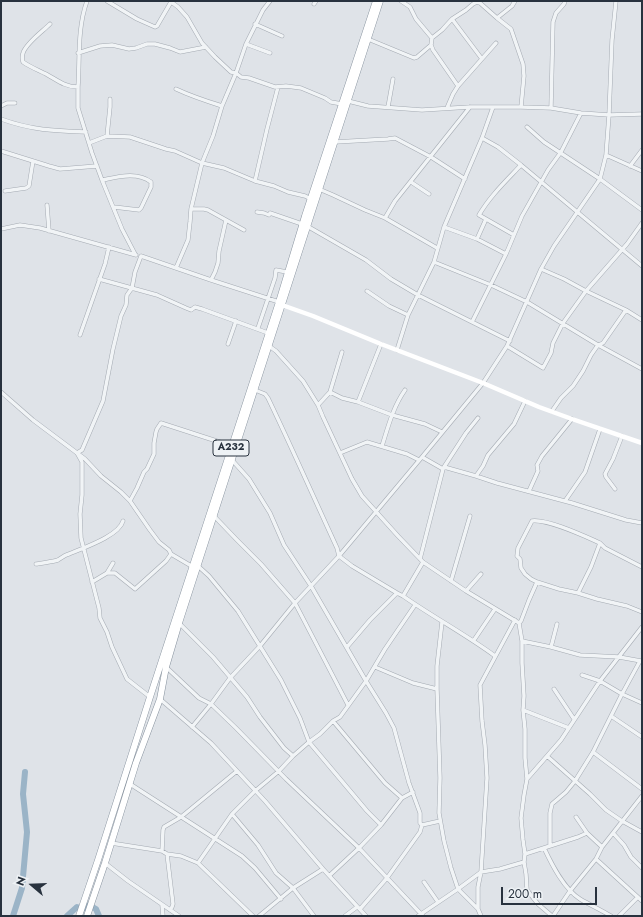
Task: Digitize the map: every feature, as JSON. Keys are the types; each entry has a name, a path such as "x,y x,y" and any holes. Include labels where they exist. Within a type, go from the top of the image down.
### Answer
{"highway":[{"name":"A232","path":"195,566 214,516 232,460 268,333 281,304 287,272 319,189 376,1"},
{"name":"A232","path":"87,916 136,763 160,699 166,668 191,579 232,446 254,390 269,346 305,225 310,200 368,39 380,1"},
{"name":"A232","path":"79,916 150,697 191,579"},
{"path":"130,761 136,763"}],"street":[{"path":"87,1 83,11 78,53 78,108 102,180 134,254"},
{"path":"106,1 137,19 155,27 171,1 187,17 202,44 231,72 236,73 240,77 249,78 275,87 286,86 301,88 333,103 422,110 470,107 521,107 551,108 581,113 609,115 642,114"},
{"path":"176,268 188,240 191,209 202,163 213,136 222,106 255,24 270,1"},
{"path":"401,1 410,7 416,19 432,38"},
{"path":"497,18 512,6 515,1"},
{"path":"551,108 553,22 556,13 565,1"},
{"path":"192,727 230,678 260,646 295,603 339,556 377,512 483,383 510,341 541,269 554,246 600,179 606,155 612,40 616,1"},
{"path":"368,39 414,58 430,45 432,38 452,19 473,4 477,2 480,3 511,29 523,64 524,76 521,107"},
{"path":"452,19 482,59"},
{"path":"50,24 29,44 23,52 23,62 64,84 71,87 78,87"},
{"path":"255,24 282,36"},
{"path":"447,108 458,86 496,43"},
{"path":"78,53 100,46 112,45 122,46 129,49 147,44 155,44 180,52 206,47"},
{"path":"246,44 270,53"},
{"path":"430,45 458,86"},
{"path":"388,108 393,79"},
{"path":"255,181 278,87"},
{"path":"176,89 186,94 222,106"},
{"path":"107,136 110,99"},
{"path":"1,106 7,103 15,103"},
{"path":"385,218 395,201 470,107"},
{"path":"396,350 408,315 434,262 444,227 494,108"},
{"path":"472,322 506,254 522,216 548,170 561,152 581,113"},
{"path":"1,119 25,127 42,130 86,132"},
{"path":"527,127 544,142 600,179 642,210"},
{"path":"89,143 107,136 130,136 175,151 202,163 224,168 255,181 305,196 310,200"},
{"path":"334,142 395,138 431,157 465,179"},
{"path":"482,138 498,147 542,182 642,266"},
{"path":"630,166 642,150"},
{"path":"1,151 60,169 97,166"},
{"path":"606,155 642,171"},
{"path":"5,191 26,188 29,186 33,161"},
{"path":"514,235 479,215 494,193 520,165"},
{"path":"102,180 128,175 147,179 151,182 151,187 142,208 139,210 114,207"},
{"path":"411,182 429,194"},
{"path":"319,189 385,218 438,248"},
{"path":"47,205 49,231"},
{"path":"191,209 208,210 244,230"},
{"path":"257,212 270,214 305,225 366,260 391,279 418,295 510,341"},
{"path":"477,239 486,219"},
{"path":"211,280 218,263 219,251 226,220"},
{"path":"507,346 543,368 563,323 586,291 622,250 642,223"},
{"path":"1,229 20,225 49,231 141,256 268,298 525,401 642,444"},
{"path":"444,227 477,239 506,254"},
{"path":"80,335 105,264 109,247"},
{"path":"77,453 82,450 103,401 121,316 126,305 127,295 132,288 135,272 141,256"},
{"path":"434,262 491,285 527,302 642,370"},
{"path":"541,269 626,310 642,320"},
{"path":"258,328 275,278 276,270 287,272"},
{"path":"99,279 157,295 191,310 195,307 258,328 268,333"},
{"path":"367,291 390,306 408,315"},
{"path":"552,411 561,398 573,386 583,372 598,345 603,344 626,310"},
{"path":"228,344 236,321"},
{"path":"358,402 382,344"},
{"path":"269,346 276,351 304,380 318,405 352,479 362,496 423,562 466,592 517,621 521,632 522,641 524,696 523,710 527,779 521,818 525,854 524,862 527,890 538,904 553,916 570,891 596,859 602,847 642,796"},
{"path":"318,405 330,392 342,352"},
{"path":"254,390 265,394 268,398 337,548 339,556 352,566 403,596 442,622 474,640 495,656"},
{"path":"382,446 398,400 405,390"},
{"path":"1,392 33,420 77,453 101,476 121,492 130,501 159,542 169,550 171,554 195,566 209,576 238,611 281,680 300,718 309,742 381,825"},
{"path":"330,392 342,398 358,402 392,415 425,424 442,432"},
{"path":"476,476 488,455 514,424 525,401"},
{"path":"420,559 444,468 466,433 478,418"},
{"path":"529,491 538,470 537,464 572,419"},
{"path":"130,501 154,454 156,432 161,423 232,446"},
{"path":"565,501 585,472 600,429"},
{"path":"615,489 605,474 622,436"},
{"path":"340,453 367,442 421,458 444,468 565,501 626,520 642,523"},
{"path":"83,460 80,514 81,538 99,608 100,618 127,679 150,697"},
{"path":"232,460 249,479 270,513 284,545 311,586 394,728 405,771 420,813 420,823 422,825 420,832 387,878 358,908 345,916"},
{"path":"214,516 261,564 295,603 348,705"},
{"path":"451,581 470,516"},
{"path":"36,564 58,560 67,554 106,537 117,530 122,525 123,521"},
{"path":"642,568 605,548 600,543 543,522 532,521 518,548 517,556 520,559 521,568 531,579 559,589 627,606 642,612"},
{"path":"578,593 591,567 600,543"},
{"path":"92,582 107,573 115,573 135,589 166,561 171,554"},
{"path":"403,596 423,562"},
{"path":"107,573 112,563"},
{"path":"466,592 481,574"},
{"path":"478,909 478,887 481,872 487,778 486,744 482,721 480,685 495,656 517,621 521,620 537,582"},
{"path":"347,647 370,620 397,593"},
{"path":"198,863 232,814 255,791 279,771 293,756 340,716 366,681 385,649 415,605"},
{"path":"474,640 495,609"},
{"path":"442,622 437,666 440,757 439,814 450,868 458,889 478,909 481,916"},
{"path":"179,623 213,657 247,697 260,717 284,748 293,756"},
{"path":"551,647 557,624"},
{"path":"527,779 561,740 600,681 642,627"},
{"path":"522,641 580,654 619,657 641,661 622,694 593,752 575,781 566,792 552,804 550,813 550,846"},
{"path":"375,667 413,683 437,689"},
{"path":"166,668 199,698 211,704 358,848 421,915 481,872 500,869 524,862"},
{"path":"582,676 600,681 622,694 642,703"},
{"path":"554,689 574,719"},
{"path":"160,699 211,743 366,916"},
{"path":"523,710 569,728"},
{"path":"611,716 642,737"},
{"path":"333,721 385,783 402,798"},
{"path":"593,752 642,789"},
{"path":"547,756 606,810 642,832"},
{"path":"162,851 163,830 166,826 181,817 237,771"},
{"path":"130,784 242,856 256,868 281,899"},
{"path":"330,875 381,825 402,798 412,792"},
{"path":"232,814 258,845 276,872 293,888 314,916"},
{"path":"576,817 587,832 602,847"},
{"path":"422,825 440,821"},
{"path":"525,854 578,837 587,832"},
{"path":"613,833 624,845 631,857 642,868"},
{"path":"111,843 162,851 167,854 181,856 198,863 253,916"},
{"path":"544,848 557,872 570,891 579,899 611,916"},
{"path":"167,854 172,904 170,910"},
{"path":"596,859 642,901"},
{"path":"105,863 179,916"},
{"path":"261,916 293,888 323,869"},
{"path":"424,882 438,902"},
{"path":"619,916 638,897"},
{"path":"162,905 163,916"}],"waterway":[{"path":"13,916 22,888 27,832 23,794 25,772"},
{"path":"67,916 77,907 81,910 89,905 96,909 99,916"}]}
